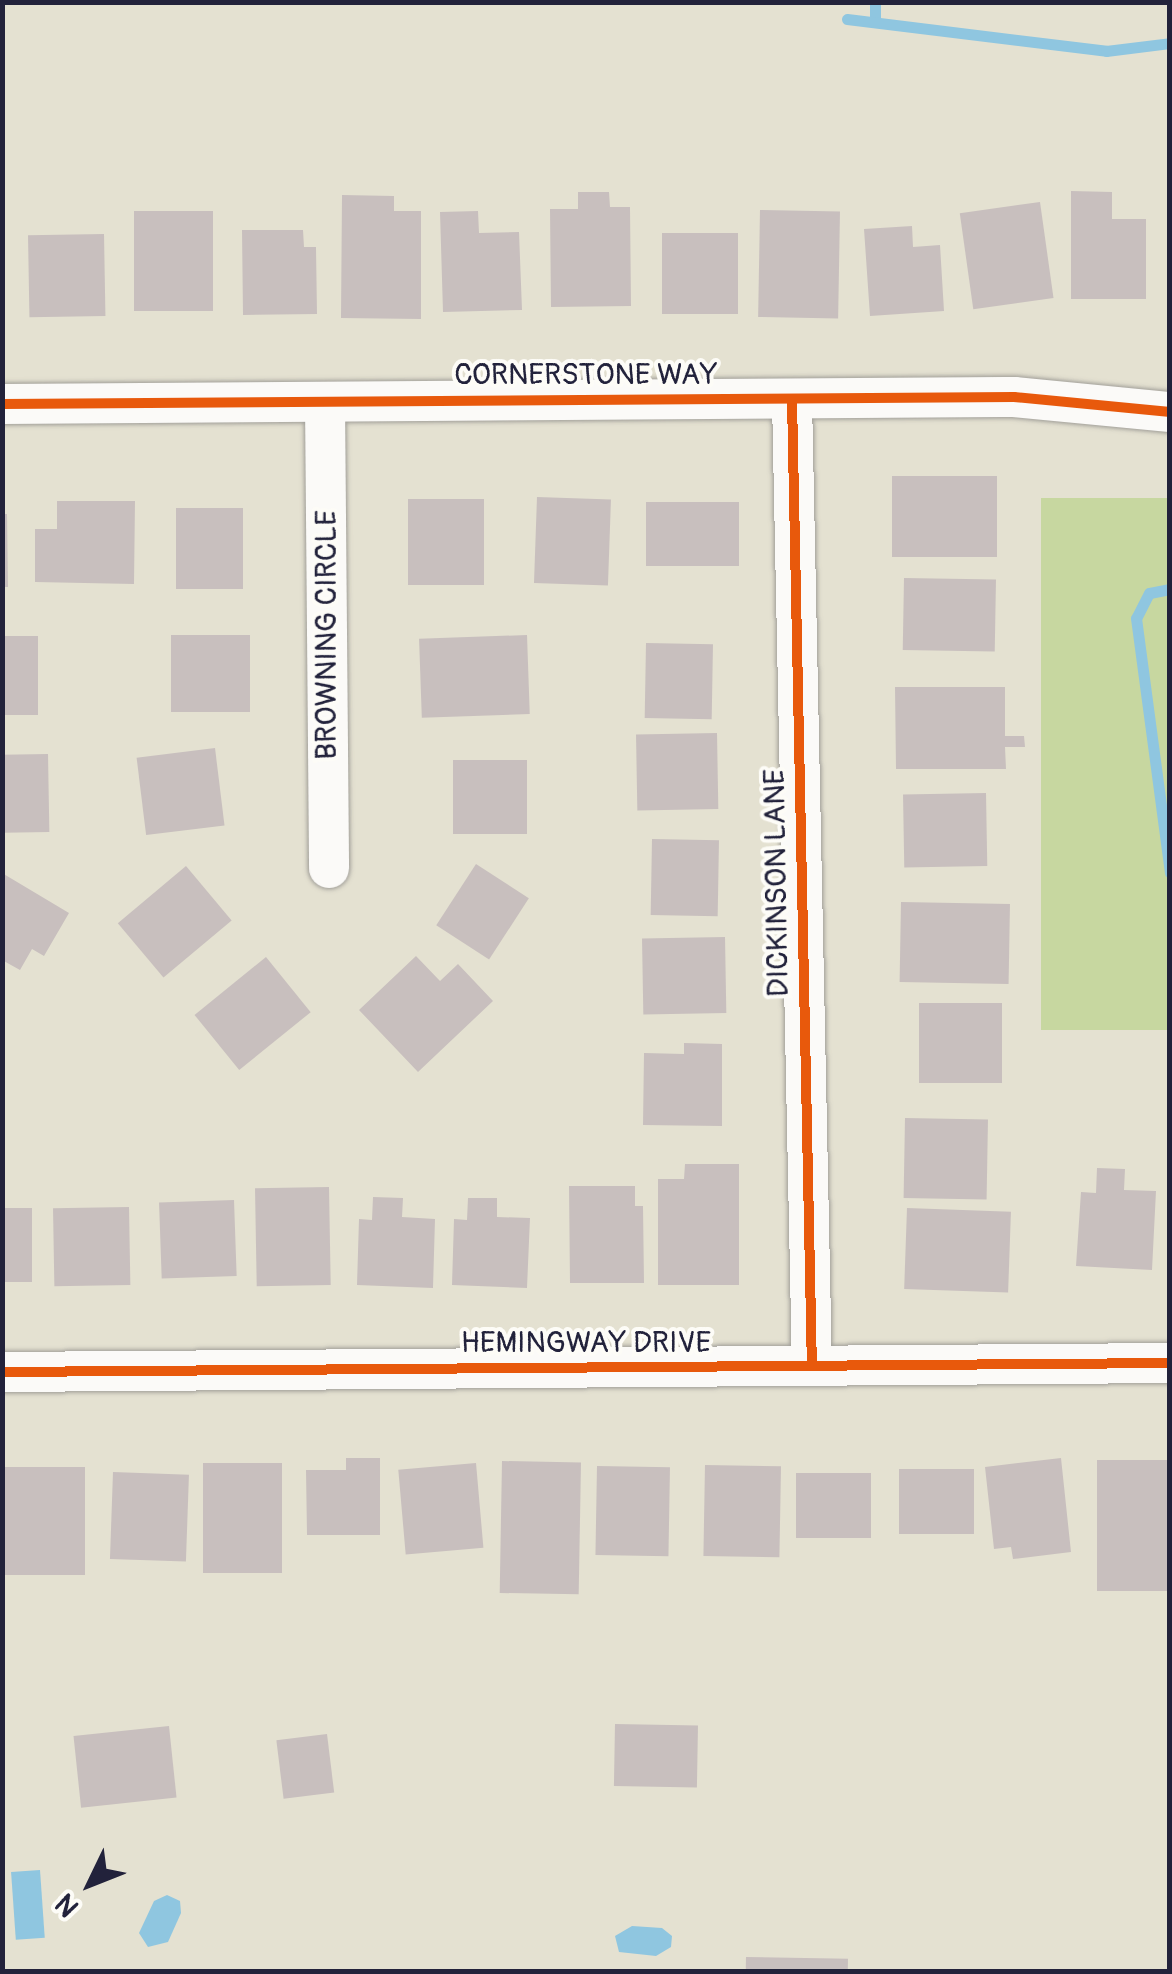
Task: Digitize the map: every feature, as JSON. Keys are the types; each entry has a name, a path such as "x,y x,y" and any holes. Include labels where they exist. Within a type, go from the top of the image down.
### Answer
{"street":[{"name":"CORNERSTONE WAY","path":"2,404 1014,398 1170,412"},
{"name":"DICKINSON LANE","path":"792,399 812,1366"},
{"name":"BROWNING CIRCLE","path":"325,402 329,868"},
{"name":"HEMINGWAY DRIVE","path":"2,1372 1170,1363"}],"green space":[{"path":"1041,498 1169,498 1169,1030 1041,1030"}],"water":[{"path":"40,1870 45,1938 16,1940 11,1872"},
{"path":"167,1895 180,1901 181,1913 168,1942 148,1947 139,1933 154,1901"},
{"path":"632,1926 662,1928 672,1936 671,1947 656,1956 619,1952 615,1936"}],"building":[{"path":"1071,191 1112,192 1112,219 1146,219 1146,299 1071,299"},
{"path":"578,192 609,192 610,207 630,207 631,306 551,307 550,209 578,209"},
{"path":"342,195 394,196 394,211 421,211 421,319 341,318"},
{"path":"1040,202 1053,298 973,309 960,213"},
{"path":"760,210 840,211 838,318 758,317"},
{"path":"134,211 213,211 213,311 134,311"},
{"path":"478,211 479,233 519,232 522,310 443,312 440,212"},
{"path":"912,226 913,247 940,245 944,311 870,316 864,229"},
{"path":"242,230 303,230 304,247 316,247 317,314 243,315"},
{"path":"662,233 738,233 738,314 662,314"},
{"path":"104,234 105,316 29,317 28,235"},
{"path":"892,476 997,476 997,557 892,557"},
{"path":"537,497 611,500 608,586 534,583"},
{"path":"408,499 484,499 484,585 408,585"},
{"path":"57,501 135,501 134,584 35,582 35,529 57,529"},
{"path":"646,502 739,502 739,566 646,566"},
{"path":"176,508 243,508 243,589 176,589"},
{"path":"2,514 7,514 8,587 2,587"},
{"path":"904,578 996,580 995,652 903,650"},
{"path":"171,635 250,635 250,712 171,712"},
{"path":"527,635 530,714 422,718 419,639"},
{"path":"2,636 38,636 38,715 2,715"},
{"path":"646,643 713,644 712,719 645,718"},
{"path":"895,687 1005,687 1005,736 1024,736 1025,747 1005,747 1006,769 896,769"},
{"path":"717,733 718,809 637,810 636,734"},
{"path":"215,748 225,825 146,835 137,758"},
{"path":"48,754 49,832 3,833 2,755"},
{"path":"453,760 527,760 527,834 453,834"},
{"path":"986,793 987,866 904,867 903,794"},
{"path":"652,839 719,840 718,916 651,915"},
{"path":"476,864 529,898 489,960 436,925"},
{"path":"186,866 232,920 163,978 118,923"},
{"path":"2,873 69,913 44,956 32,949 20,970 2,960"},
{"path":"901,902 1010,904 1009,984 900,982"},
{"path":"725,937 726,1013 643,1014 642,938"},
{"path":"416,956 440,981 458,964 493,1001 418,1072 359,1010"},
{"path":"266,957 311,1012 239,1070 195,1015"},
{"path":"919,1003 1002,1003 1002,1083 919,1083"},
{"path":"684,1043 722,1044 722,1126 643,1125 644,1053 684,1054"},
{"path":"905,1118 988,1119 987,1199 904,1198"},
{"path":"685,1164 739,1164 739,1285 658,1285 658,1179 684,1179"},
{"path":"1097,1168 1125,1169 1124,1190 1156,1191 1152,1270 1076,1266 1081,1192 1096,1193"},
{"path":"569,1186 635,1186 635,1206 643,1206 644,1283 570,1283"},
{"path":"329,1187 331,1285 257,1286 255,1188"},
{"path":"373,1197 403,1198 402,1217 435,1219 433,1288 357,1285 359,1219 372,1220"},
{"path":"468,1198 497,1198 497,1217 530,1218 527,1288 452,1285 454,1219 467,1220"},
{"path":"234,1200 237,1276 162,1279 159,1203"},
{"path":"129,1207 130,1285 54,1286 53,1208"},
{"path":"2,1208 32,1208 32,1282 2,1282"},
{"path":"907,1208 1011,1212 1008,1293 904,1289"},
{"path":"346,1458 380,1458 380,1535 307,1535 306,1470 346,1470"},
{"path":"1061,1458 1071,1552 1013,1559 1011,1547 994,1549 985,1467"},
{"path":"1097,1460 1170,1460 1170,1591 1097,1591"},
{"path":"502,1461 581,1462 579,1594 500,1593"},
{"path":"203,1463 282,1463 282,1573 203,1573"},
{"path":"476,1463 483,1548 406,1554 398,1470"},
{"path":"705,1465 781,1466 779,1557 703,1556"},
{"path":"597,1466 670,1467 668,1556 595,1555"},
{"path":"5,1467 85,1467 85,1575 5,1575"},
{"path":"899,1469 974,1469 974,1534 899,1534"},
{"path":"113,1472 189,1475 186,1562 110,1559"},
{"path":"796,1473 871,1473 871,1538 796,1538"},
{"path":"615,1724 698,1725 697,1787 614,1786"},
{"path":"169,1726 177,1798 81,1808 74,1736"},
{"path":"327,1734 334,1793 284,1799 276,1740"},
{"path":"746,1957 848,1959 848,1972 746,1972"}],"waterway":[{"path":"875,2 875,21"},
{"path":"847,19 1106,51 1170,43"},
{"path":"1170,589 1149,593 1136,618 1170,873"}],"cycle path":[{"path":"2,404 1014,397 1170,412"},
{"path":"792,399 812,1366"},
{"path":"2,1372 1170,1363"}]}
